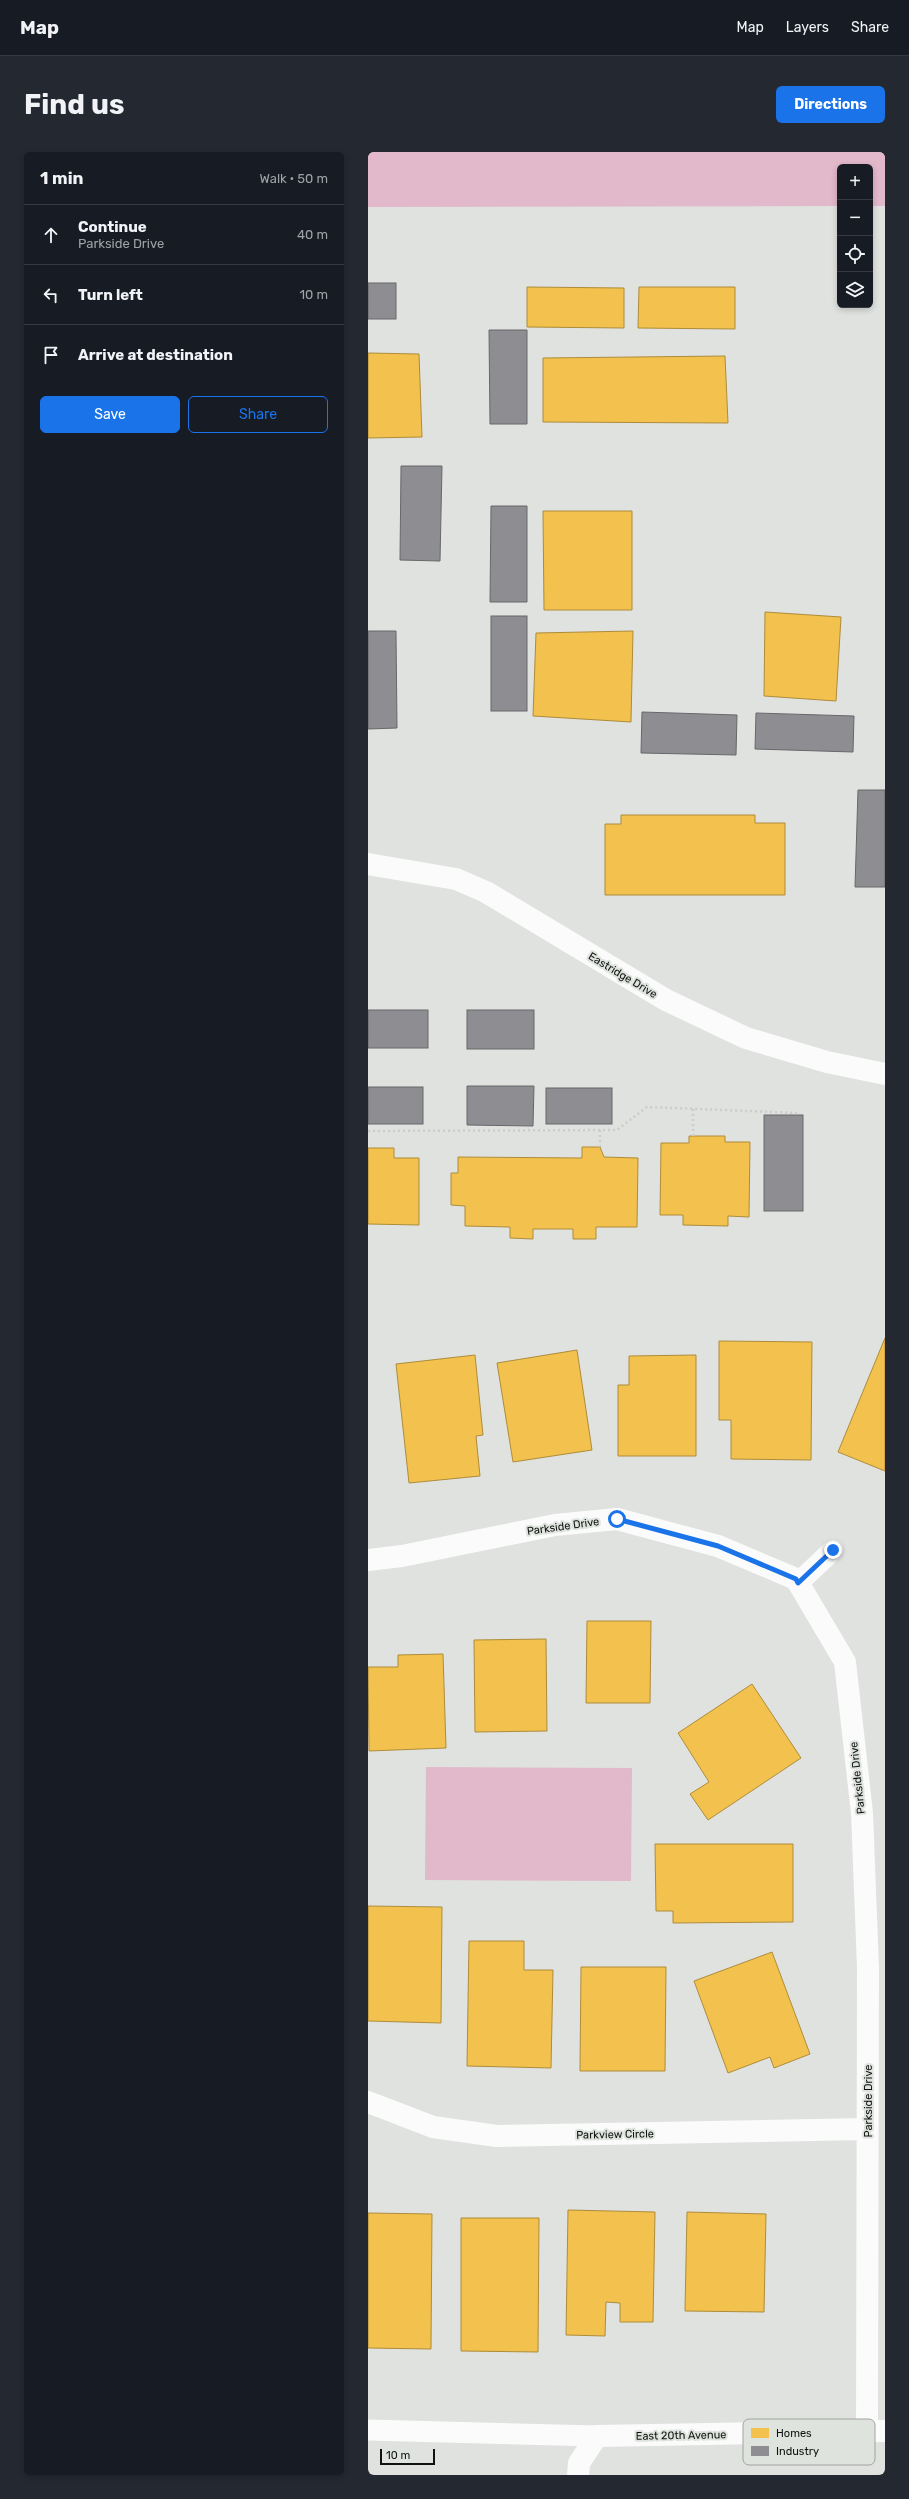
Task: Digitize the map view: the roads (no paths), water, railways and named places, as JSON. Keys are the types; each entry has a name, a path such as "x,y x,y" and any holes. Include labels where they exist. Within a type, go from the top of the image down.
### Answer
{"street":[{"name":"Eastridge Drive","path":"368,864 456,879 486,892 666,1000 746,1038 827,1062 885,1074"},
{"name":"Parkside Drive","path":"368,1560 402,1556 555,1525 617,1519 718,1546 796,1579 845,1662 862,1813 868,1968 868,2129 876,2431"},
{"name":"Parkview Circle","path":"368,2102 433,2127 497,2136 868,2129"},
{"name":"East 20th Avenue","path":"597,2436 743,2433"},
{"path":"578,2475 579,2463 597,2436"}],"lane":[{"path":"798,1583 833,1550"},
{"path":"368,2430 597,2436"}]}
